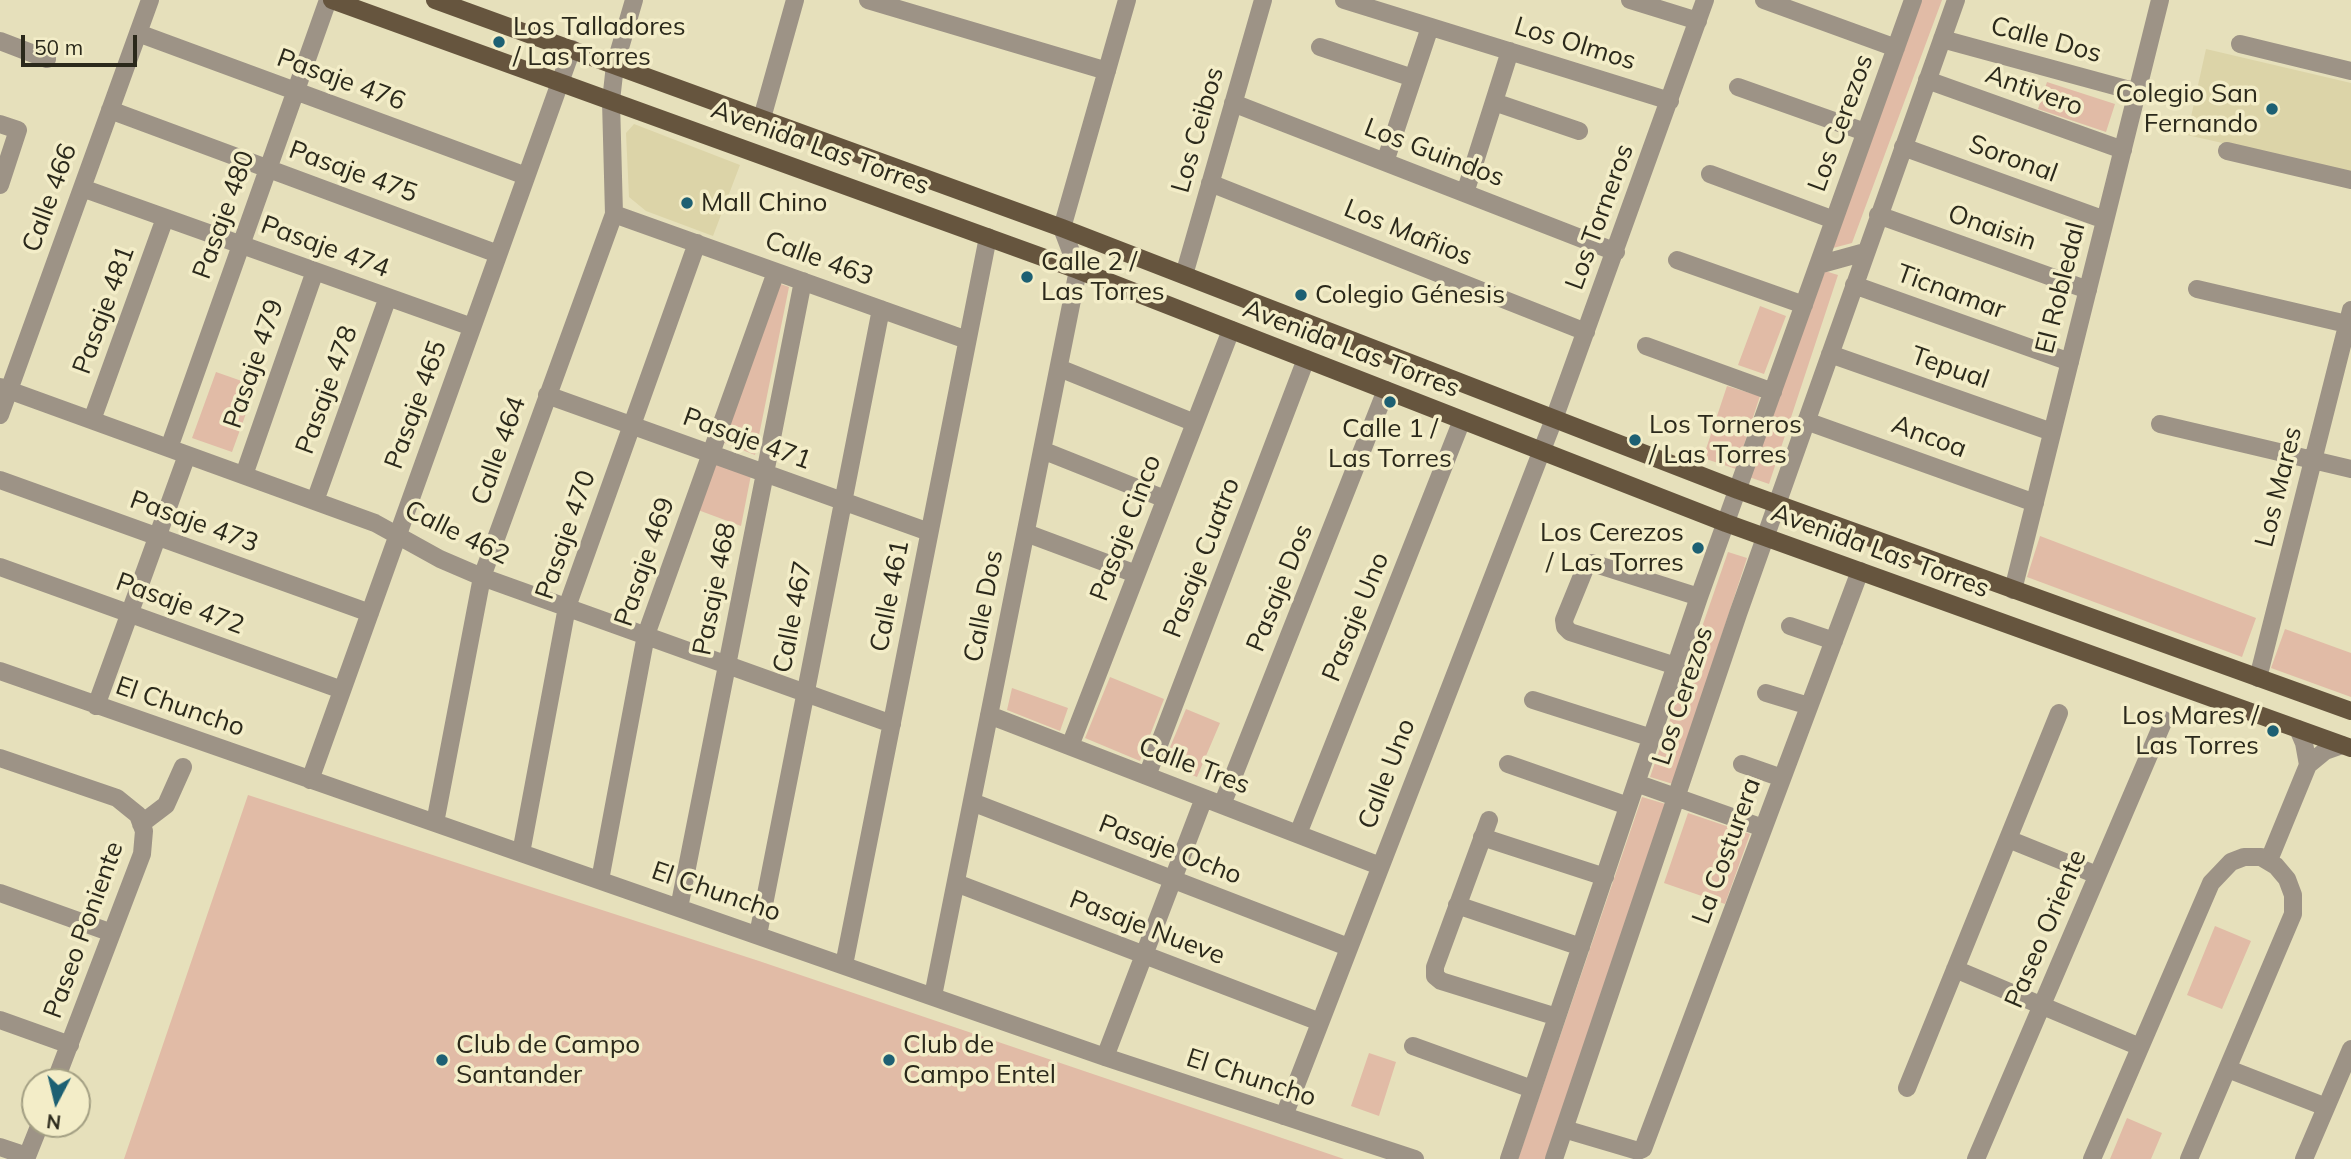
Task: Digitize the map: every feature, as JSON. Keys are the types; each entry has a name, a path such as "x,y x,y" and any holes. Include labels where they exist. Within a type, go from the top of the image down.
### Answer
{"main road":[{"name":"Avenida Las Torres","path":"330,0 1078,270 1726,523 2347,746"},
{"name":"Avenida Las Torres","path":"435,0 1062,228 1738,490 2351,711"},
{"path":"2219,700 2217,682 2223,674 2232,669"}],"street":[{"name":"Calle 466","path":"0,415 4,389 82,188 150,0"},
{"name":"Pasaje 480","path":"169,448 330,0"},
{"name":"Calle 464","path":"435,823 482,577 614,214 611,101 615,65 634,0"},
{"path":"762,117 795,0"},
{"path":"868,0 1107,71"},
{"path":"1078,270 1062,228 1127,0"},
{"name":"Los Ceibos","path":"1184,275 1263,0"},
{"name":"Los Olmos","path":"1344,0 1670,101"},
{"path":"1630,0 1698,21"},
{"name":"Los Torneros","path":"1542,451 1705,0"},
{"path":"1764,0 1896,48"},
{"name":"Los Cerezos","path":"1509,1159 1699,597 1913,0"},
{"name":"Los Cerezos","path":"1554,1159 1765,537 1956,0"},
{"name":"El Robledal","path":"2013,590 2137,92 2154,1"},
{"path":"1385,162 1430,27"},
{"name":"Pasaje 476","path":"138,33 526,176"},
{"name":"Calle Dos","path":"1942,39 2137,92"},
{"path":"0,41 47,59"},
{"path":"2240,44 2351,71"},
{"path":"1320,47 1413,78"},
{"name":"Pasaje 465","path":"310,780 572,49"},
{"path":"1465,193 1510,51"},
{"name":"Antivero","path":"1927,80 2123,150"},
{"path":"1738,87 1866,132"},
{"path":"1494,102 1579,131"},
{"name":"Los Guindos","path":"1233,103 1616,252"},
{"name":"Pasaje 475","path":"110,110 498,254"},
{"path":"0,124 18,130 0,185"},
{"name":"Soronal","path":"1903,147 2105,220"},
{"path":"2227,151 2351,180"},
{"path":"1710,174 1834,220"},
{"name":"Los Mañios","path":"1210,183 1586,332"},
{"name":"Pasaje 474","path":"82,188 472,327"},
{"name":"Calle 463","path":"614,214 967,340"},
{"name":"Onaisin","path":"1878,215 2088,289"},
{"name":"Pasaje 481","path":"92,420 165,218"},
{"name":"Calle 461","path":"844,965 988,237"},
{"name":"Pasaje 470","path":"521,853 567,607 697,243"},
{"path":"1818,265 1865,252"},
{"path":"1677,260 1804,306"},
{"name":"Calle Dos","path":"933,996 1078,270"},
{"name":"Pasaje 479","path":"243,475 315,271"},
{"name":"Pasaje 469","path":"600,880 646,635 776,272"},
{"name":"Pasaje 468","path":"679,908 803,281"},
{"name":"Ticnamar","path":"1854,285 2070,362"},
{"path":"2197,289 2350,319"},
{"name":"Pasaje 478","path":"315,501 388,297"},
{"name":"Calle 467","path":"758,935 881,309"},
{"name":"Los Mares","path":"2258,678 2350,319"},
{"name":"Pasaje Cinco","path":"1070,746 1231,330"},
{"path":"1646,346 1773,392"},
{"name":"Tepual","path":"1830,354 2052,432"},
{"name":"Pasaje Cuatro","path":"1147,776 1306,359"},
{"path":"1059,368 1195,423"},
{"name":"Calle 462","path":"4,389 375,523 440,559 482,577 892,723"},
{"name":"Pasaje Dos","path":"1222,805 1386,390"},
{"name":"Pasaje 471","path":"547,395 929,532"},
{"name":"Pasaje Uno","path":"1298,834 1462,420"},
{"name":"Ancoa","path":"1806,421 2035,503"},
{"path":"2160,424 2351,469"},
{"path":"1042,450 1166,499"},
{"name":"Calle Uno","path":"1284,1116 1542,451"},
{"path":"96,706 187,455"},
{"name":"Pasaje 473","path":"0,481 370,613"},
{"path":"1026,533 1136,574"},
{"path":"1676,666 1570,632 1565,627 1584,570 1592,563 1699,597"},
{"name":"Pasaje 472","path":"0,567 342,690"},
{"name":"La Costurera","path":"1564,1129 1638,1151 1643,1149 1860,571"},
{"path":"1790,626 1834,641"},
{"name":"El Chuncho","path":"0,671 1105,1057 1415,1159"},
{"path":"1766,693 1809,706"},
{"path":"1533,700 1652,738"},
{"path":"1907,1088 2059,713"},
{"name":"Calle Tres","path":"989,715 1380,866"},
{"name":"Paseo Oriente","path":"1976,1159 2164,720"},
{"path":"2298,729 2308,765"},
{"path":"2269,860 2308,765 2322,753 2347,746"},
{"path":"0,758 117,798 132,808 142,824"},
{"path":"1508,764 1628,806"},
{"path":"1742,764 1782,778"},
{"name":"Paseo Poniente","path":"60,1068 142,854 145,839 142,824 166,805 183,767"},
{"path":"1636,783 1763,828"},
{"path":"1105,1057 1204,798"},
{"name":"Pasaje Ocho","path":"972,802 1348,947"},
{"path":"1557,1017 1437,979 1435,967 1485,828 1605,877"},
{"path":"2008,839 2097,875"},
{"path":"2092,1159 2211,883 2226,866 2238,859 2253,857 2269,860 2287,880 2293,895 2293,914 2189,1159"},
{"name":"Pasaje Nueve","path":"956,883 1320,1022"},
{"path":"0,894 112,933"},
{"path":"1457,905 1581,947"},
{"path":"1955,969 2140,1047"},
{"path":"0,1020 69,1045"},
{"path":"1413,1046 1532,1089"},
{"path":"2304,1159 2351,1049"},
{"path":"2228,1069 2326,1107"},
{"path":"0,1147 27,1158 35,1138"}],"shaded area":[{"path":"1921,0 1942,0 1852,243 1833,248"},
{"name":"Colegio San Fernando","path":"2206,49 2351,83 2351,172 2187,135"},
{"path":"2047,82 2115,104 2106,132 2038,109"},
{"path":"634,124 740,165 713,236 646,211 629,197 626,133"},
{"path":"1825,271 1838,275 1769,484 1749,477"},
{"path":"778,283 789,287 755,455 722,442"},
{"path":"1760,306 1786,316 1764,374 1738,365"},
{"path":"216,372 256,386 232,452 192,438"},
{"path":"1727,386 1760,396 1736,469 1703,458"},
{"path":"714,460 751,475 741,526 698,510"},
{"path":"2040,536 2256,618 2242,657 2027,577"},
{"path":"1728,552 1747,558 1673,784 1650,777"},
{"path":"2285,629 2351,653 2351,697 2271,668"},
{"path":"1110,677 1164,699 1140,761 1085,738"},
{"path":"1012,688 1068,708 1060,731 1007,710"},
{"path":"1186,709 1220,723 1197,777 1163,764"},
{"name":"Club de Campo Santander","path":"248,795 759,961 1344,1159 124,1159"},
{"path":"1642,797 1669,805 1545,1159 1518,1159"},
{"path":"1688,813 1750,834 1725,904 1664,883"},
{"path":"2215,926 2251,941 2222,1009 2187,995"},
{"path":"1369,1053 1396,1062 1379,1116 1351,1106"},
{"path":"2127,1118 2162,1133 2151,1159 2110,1159"}],"place":[{"name":"Los Talladores / Las Torres","path":"499,42"},
{"name":"Colegio San Fernando","path":"2272,109"},
{"name":"Mall Chino","path":"687,203"},
{"name":"Calle 2 / Las Torres","path":"1027,277"},
{"name":"Colegio Génesis","path":"1301,295"},
{"name":"Calle 1 / Las Torres","path":"1390,402"},
{"name":"Los Torneros / Las Torres","path":"1635,440"},
{"name":"Los Cerezos / Las Torres","path":"1698,548"},
{"name":"Los Mares / Las Torres","path":"2273,731"},
{"name":"Club de Campo Santander","path":"442,1060"},
{"name":"Club de Campo Entel","path":"889,1060"}]}
